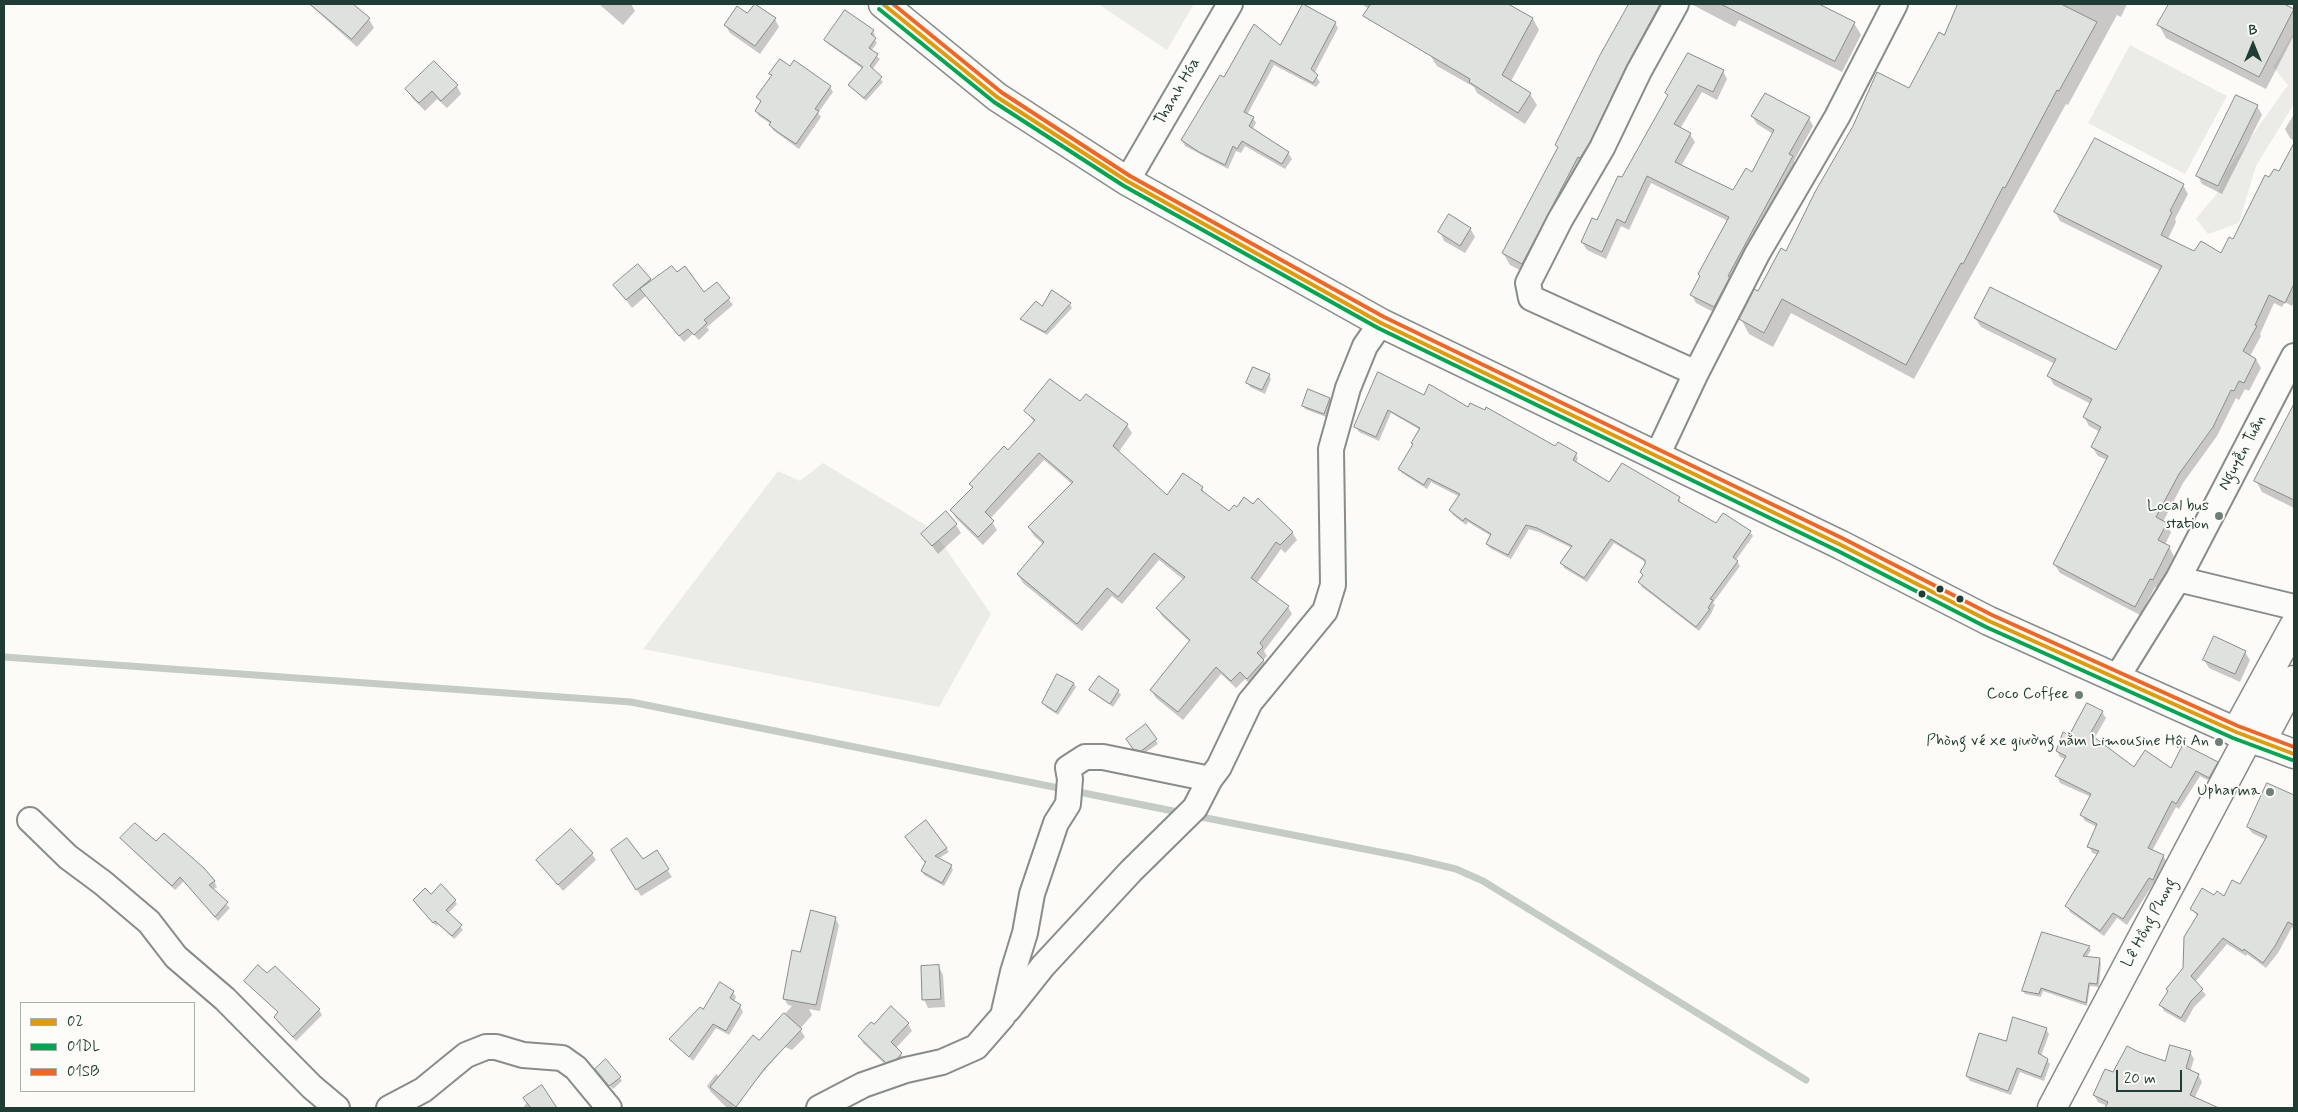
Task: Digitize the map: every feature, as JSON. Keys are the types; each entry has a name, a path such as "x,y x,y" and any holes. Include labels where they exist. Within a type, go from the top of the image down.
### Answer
{"main road":[{"path":"883,4 997,97 1127,181 1381,323 1841,545 1989,621 2116,680 2248,737 2294,754"},
{"name":"Lê Hồng Phong","path":"2052,1108 2248,737 2294,626"},
{"name":"Lê Hồng Phong","path":"2248,737 2294,680"}],"street":[{"name":"Thanh Hóa","path":"1127,181 1230,4"},
{"path":"1676,4 1639,71 1602,148 1560,220 1528,283 1528,290 1531,298 1696,373"},
{"path":"1657,456 1696,373 1757,254 1837,117 1895,4"},
{"path":"819,1108 863,1085 906,1070 942,1062 976,1047 1050,958 1131,871 1189,814 1219,767 1250,702 1325,611 1333,585 1331,449 1352,380 1365,346 1381,323"},
{"name":"Nguyễn Tuân","path":"2116,680 2178,579 2294,356"},
{"path":"2178,579 2294,607"},
{"path":"1003,1016 1013,972 1025,933 1032,894 1056,823 1068,804 1070,779 1068,768 1085,757 1103,757 1210,779"},
{"path":"30,820 68,858 103,883 149,922 176,957 224,999 312,1087 337,1108"},
{"path":"389,1108 423,1090 466,1055 486,1047 496,1047 523,1055 562,1058 576,1068 608,1108"}],"shaded area":[{"path":"1098,4 1194,4 1167,50"},
{"path":"2294,32 2294,104 2256,166 2239,223 2208,234 2196,219 2218,192 2226,172 2288,85 2273,67"},
{"path":"2130,45 2227,96 2185,174 2088,123"},
{"path":"823,463 932,529 991,614 939,707 643,649 778,471 800,481"}],"building":[{"path":"310,4 353,4 370,18 352,39"},
{"path":"755,4 776,18 755,46 724,25 737,6 747,13"},
{"path":"1303,4 1336,22 1311,69 1318,75 1313,83 1271,60 1244,112 1254,117 1249,126 1289,152 1282,164 1242,141 1237,149 1233,146 1225,165 1199,152 1181,140 1220,75 1224,77 1254,24 1280,45"},
{"path":"1371,4 1508,4 1533,18 1502,75 1531,93 1518,113 1469,82 1470,79 1363,16"},
{"path":"1629,4 1660,4 1627,65 1590,142 1580,158 1578,157 1522,264 1502,253 1558,147 1555,145 1600,55"},
{"path":"1721,4 1819,4 1855,22 1835,61"},
{"path":"1958,4 2061,4 2097,22 2059,91 2057,90 2005,188 2003,187 1963,264 1961,263 1906,365 1782,299 1764,333 1739,319 1754,289 1758,291 1781,248 1786,251 1815,192 1853,126 1877,72 1909,88 1939,32 1944,35"},
{"path":"2169,4 2284,4 2294,9 2259,77 2157,25"},
{"path":"845,10 874,30 871,34 876,38 869,48 878,54 870,66 882,77 864,98 848,85 863,67 824,40"},
{"path":"1688,53 1724,70 1713,92 1698,85 1674,124 1691,133 1675,162 1733,190 1746,168 1752,172 1774,130 1751,116 1765,93 1810,117 1789,154 1793,156 1728,276 1730,277 1714,307 1690,295 1700,276 1698,274 1729,217 1647,176 1625,223 1617,219 1602,252 1581,242 1592,218 1597,220 1618,176 1622,177 1668,95 1665,93"},
{"path":"780,59 790,66 794,60 831,86 815,109 819,111 796,144 769,125 771,122 755,111 761,101 756,97 772,75 769,74"},
{"path":"434,61 458,85 441,101 432,91 419,103 405,89"},
{"path":"2236,95 2258,105 2218,186 2196,176"},
{"path":"2095,138 2184,184 2170,211 2172,212 2161,235 2194,251 2201,241 2221,253 2229,237 2233,239 2265,175 2269,177 2274,169 2279,171 2294,143 2294,284 2285,303 2269,295 2255,325 2257,326 2243,351 2256,359 2244,383 2239,381 2234,391 2231,390 2213,427 2179,474 2156,517 2167,523 2158,540 2170,546 2153,580 2150,579 2135,607 2053,564 2108,456 2091,447 2101,427 2083,417 2092,399 2047,376 2056,359 1974,318 1990,287 2116,350 2162,266 2054,212"},
{"path":"1449,214 1471,228 1460,246 1438,232"},
{"path":"638,264 651,279 626,300 613,285"},
{"path":"672,266 677,272 685,266 704,292 717,282 730,298 704,320 707,323 694,335 688,329 679,336 640,289"},
{"path":"1052,290 1071,303 1045,332 1020,319 1036,301 1042,306"},
{"path":"1253,367 1270,374 1262,390 1246,383"},
{"path":"1378,372 1424,395 1429,384 1468,407 1470,403 1485,410 1486,407 1555,446 1558,442 1577,453 1573,460 1609,482 1622,463 1680,497 1678,501 1716,523 1723,513 1751,531 1733,557 1738,561 1710,599 1713,600 1708,608 1710,609 1696,627 1638,582 1643,575 1640,572 1645,564 1645,560 1611,539 1584,578 1560,563 1572,546 1537,528 1526,525 1508,555 1486,544 1491,534 1465,518 1463,521 1449,510 1460,494 1428,478 1424,485 1398,469 1420,428 1388,410 1376,437 1354,427"},
{"path":"1050,379 1080,401 1086,394 1128,424 1113,446 1167,495 1183,473 1203,487 1201,490 1229,511 1234,505 1237,507 1244,497 1253,504 1258,498 1293,532 1280,545 1276,542 1251,578 1289,606 1260,643 1263,647 1257,653 1264,660 1247,679 1240,672 1231,681 1216,667 1178,712 1150,690 1190,640 1156,608 1185,577 1154,553 1118,597 1107,588 1077,624 1017,574 1044,542 1028,527 1073,482 1039,453 985,512 994,521 978,537 950,510 973,487 969,484 1004,446 1008,450 1035,420 1024,411"},
{"path":"1308,389 1330,398 1324,414 1302,406"},
{"path":"2294,404 2294,500 2254,481"},
{"path":"946,511 957,524 932,546 921,534"},
{"path":"2214,636 2246,651 2235,674 2203,660"},
{"path":"1057,674 1074,683 1056,712 1042,703"},
{"path":"1099,676 1119,690 1110,704 1089,690"},
{"path":"2087,703 2103,711 2090,734 2134,767 2145,750 2171,768 2183,744 2218,762 2209,778 2196,771 2176,804 2172,801 2148,848 2164,855 2153,880 2149,878 2123,919 2113,913 2100,931 2065,906 2099,851 2087,847 2097,824 2080,815 2091,794 2055,776 2066,756 2056,751 2063,732 2069,735"},
{"path":"1146,724 1157,739 1141,751 1133,749 1126,739"},
{"path":"2267,783 2294,795 2294,925 2288,922 2263,963 2244,949 2243,951 2223,938 2191,976 2203,989 2191,1001 2181,1018 2159,1005 2168,991 2166,989 2183,968 2184,937 2198,914 2190,909 2202,888 2214,895 2217,891 2224,896 2232,880 2240,884 2267,836 2247,827"},
{"path":"926,820 947,848 935,856 952,865 942,883 921,871 926,861 905,837"},
{"path":"135,823 156,841 164,833 204,868 215,881 209,885 228,902 215,917 180,877 172,886 120,838"},
{"path":"571,829 593,853 558,885 536,860"},
{"path":"627,838 643,859 657,850 669,869 636,890 611,850"},
{"path":"441,884 456,900 446,910 462,925 452,936 435,921 433,923 413,900 425,888 431,894"},
{"path":"811,910 836,917 816,1005 783,999 792,950 800,952"},
{"path":"2042,932 2090,946 2083,956 2100,958 2097,984 2089,983 2086,1003 2041,988 2039,994 2022,991"},
{"path":"258,965 267,973 275,966 320,1009 293,1037 274,1017 278,1012 244,981"},
{"path":"939,965 941,999 922,1000 921,966"},
{"path":"720,982 734,991 730,998 741,1005 726,1031 713,1024 689,1057 669,1039 700,1007 703,1009"},
{"path":"891,1006 909,1023 891,1042 902,1053 897,1059 886,1063 858,1036 871,1022 874,1024"},
{"path":"784,1013 802,1029 765,1068 736,1107 710,1087 753,1035 759,1040"},
{"path":"2013,1017 2047,1028 2038,1053 2048,1059 2041,1077 2017,1068 2008,1091 1966,1076 1979,1033 2006,1041"},
{"path":"2170,1045 2191,1051 2186,1068 2199,1074 2190,1095 2219,1108 2105,1108 2108,1102 2093,1095 2105,1069 2113,1072 2127,1046 2165,1061"},
{"path":"606,1059 621,1077 609,1086 595,1069"},
{"path":"542,1085 557,1108 531,1108 523,1098"}],"waterway":[{"path":"4,657 631,702 1183,813"},
{"path":"1196,816 1410,858 1456,869 1483,881 1806,1080"}],"transit line":[{"name":"02","path":"883,4 997,97 1127,181 1381,323 1841,545 1989,621 2236,732 2294,754"},
{"name":"01SB","path":"893,4 1001,92 1130,176 1384,317 1844,539 1992,615 2238,726 2294,747"},
{"name":"01DL","path":"879,9 994,102 1124,186 1378,328 1838,551 1986,627 2233,738 2292,760"}],"place":[{"name":"Local bus station","path":"2219,516"},
{"name":"Coco Coffee","path":"2079,695"},
{"name":"Phòng vé xe giường nằm Limousine Hội An","path":"2219,742"},
{"name":"Upharma","path":"2270,792"}]}
